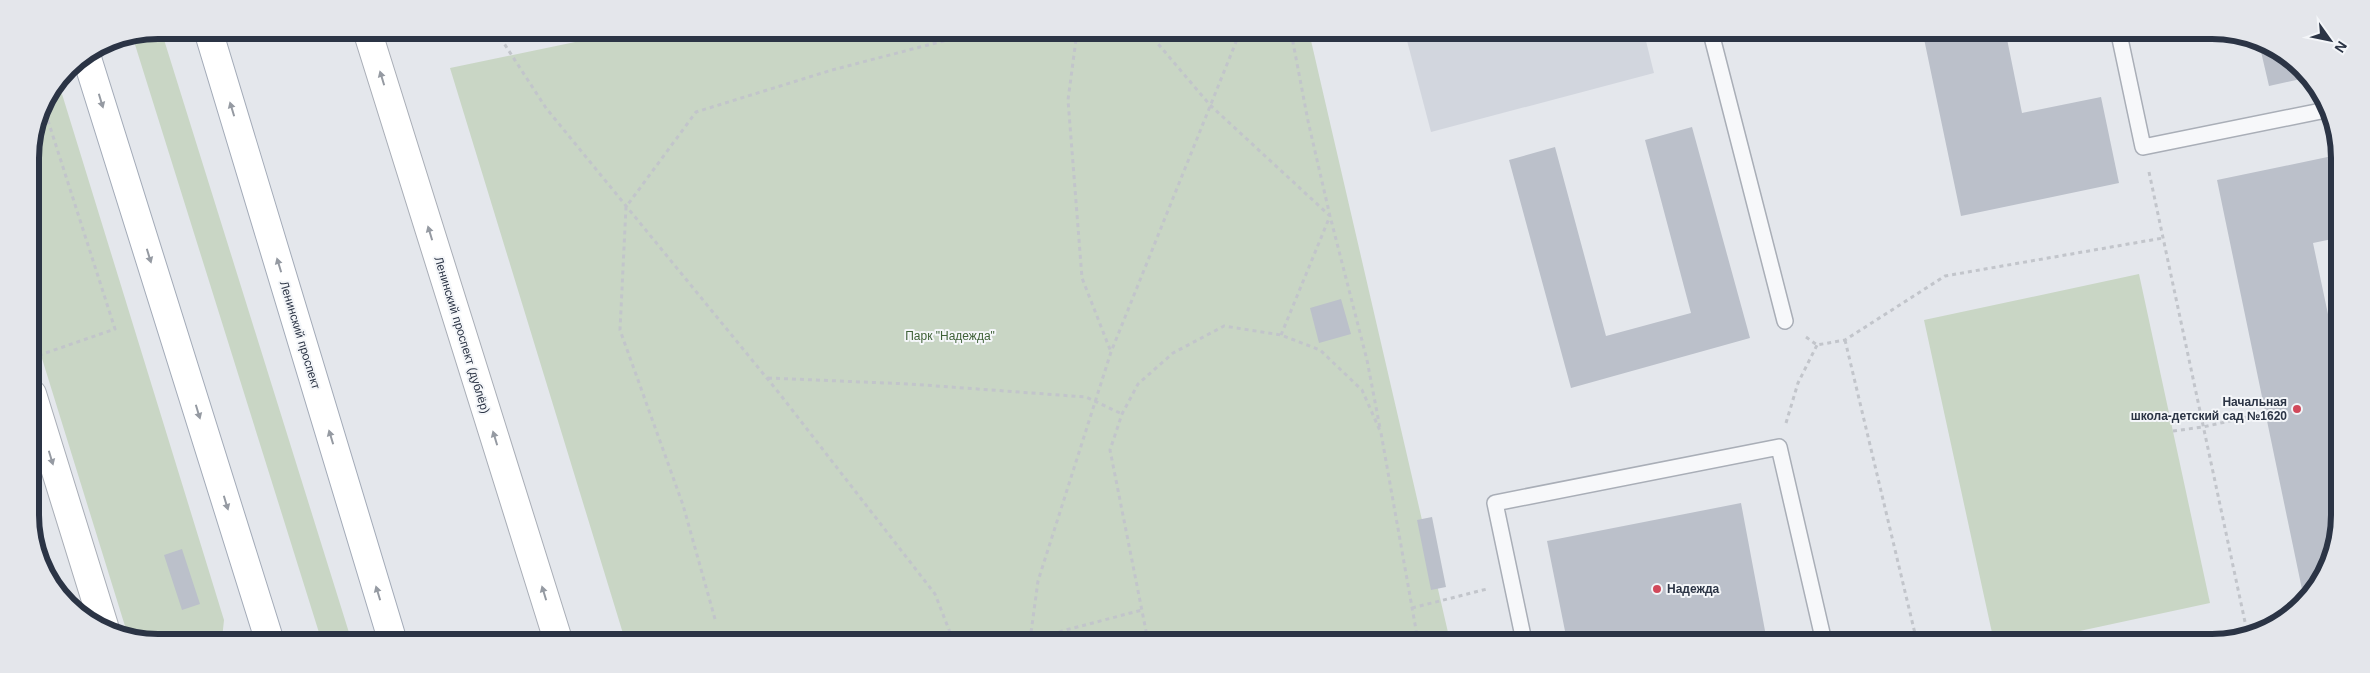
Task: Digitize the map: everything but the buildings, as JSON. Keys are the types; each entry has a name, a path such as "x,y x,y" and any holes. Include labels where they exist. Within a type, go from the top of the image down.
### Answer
{"main road":[{"name":"Ленинский проспект","path":"211,39 390,634"},
{"name":"Ленинский проспект (дублёр)","path":"370,39 556,634"},
{"path":"88,61 267,634"},
{"path":"39,417 102,620"}],"lane":[{"path":"1713,39 1785,320"},
{"path":"2120,39 2143,147 2321,111"},
{"path":"1523,634 1495,503 1779,447 1822,634"}],"path":[{"path":"501,39 546,108 767,378 935,594 951,634"},
{"path":"715,620 683,505 620,330 626,206 696,112 832,70 951,39"},
{"path":"1076,39 1068,100 1082,278 1111,352"},
{"path":"1154,39 1210,105 1330,216"},
{"path":"1031,634 1038,581 1111,352 1237,39"},
{"path":"1292,39 1308,121 1330,216 1367,360 1382,433 1417,634"},
{"path":"39,355 115,329 47,116"},
{"path":"2143,147 2247,629"},
{"path":"1281,335 1330,216"},
{"path":"1779,447 1798,383 1817,345 1845,340 1945,276 2163,238"},
{"path":"1147,634 1110,450 1122,414 1138,384 1173,352 1224,326 1281,335 1320,350 1362,390 1382,433"},
{"path":"1845,340 1915,634"},
{"path":"767,378 910,384 1086,397 1122,414"},
{"path":"2173,431 2203,427 2265,413"},
{"path":"1412,608 1512,583"},
{"path":"1052,634 1142,610"}],"shaded area":[{"path":"1407,39 1646,39 1654,73 1431,132"}],"green space":[{"path":"164,39 349,634 319,634 134,41"},
{"name":"Парк \"Надежда\"","path":"590,39 1311,39 1448,634 623,634 450,68"},
{"path":"61,90 224,620 223,634 158,634 126,630 39,349 39,150 48,112"},
{"path":"2139,274 2210,603 2066,634 1992,634 1924,320"}],"place":[{"name":"Начальная школа-детский сад №1620","path":"2297,409"},
{"name":"Надежда","path":"1657,589"}]}
